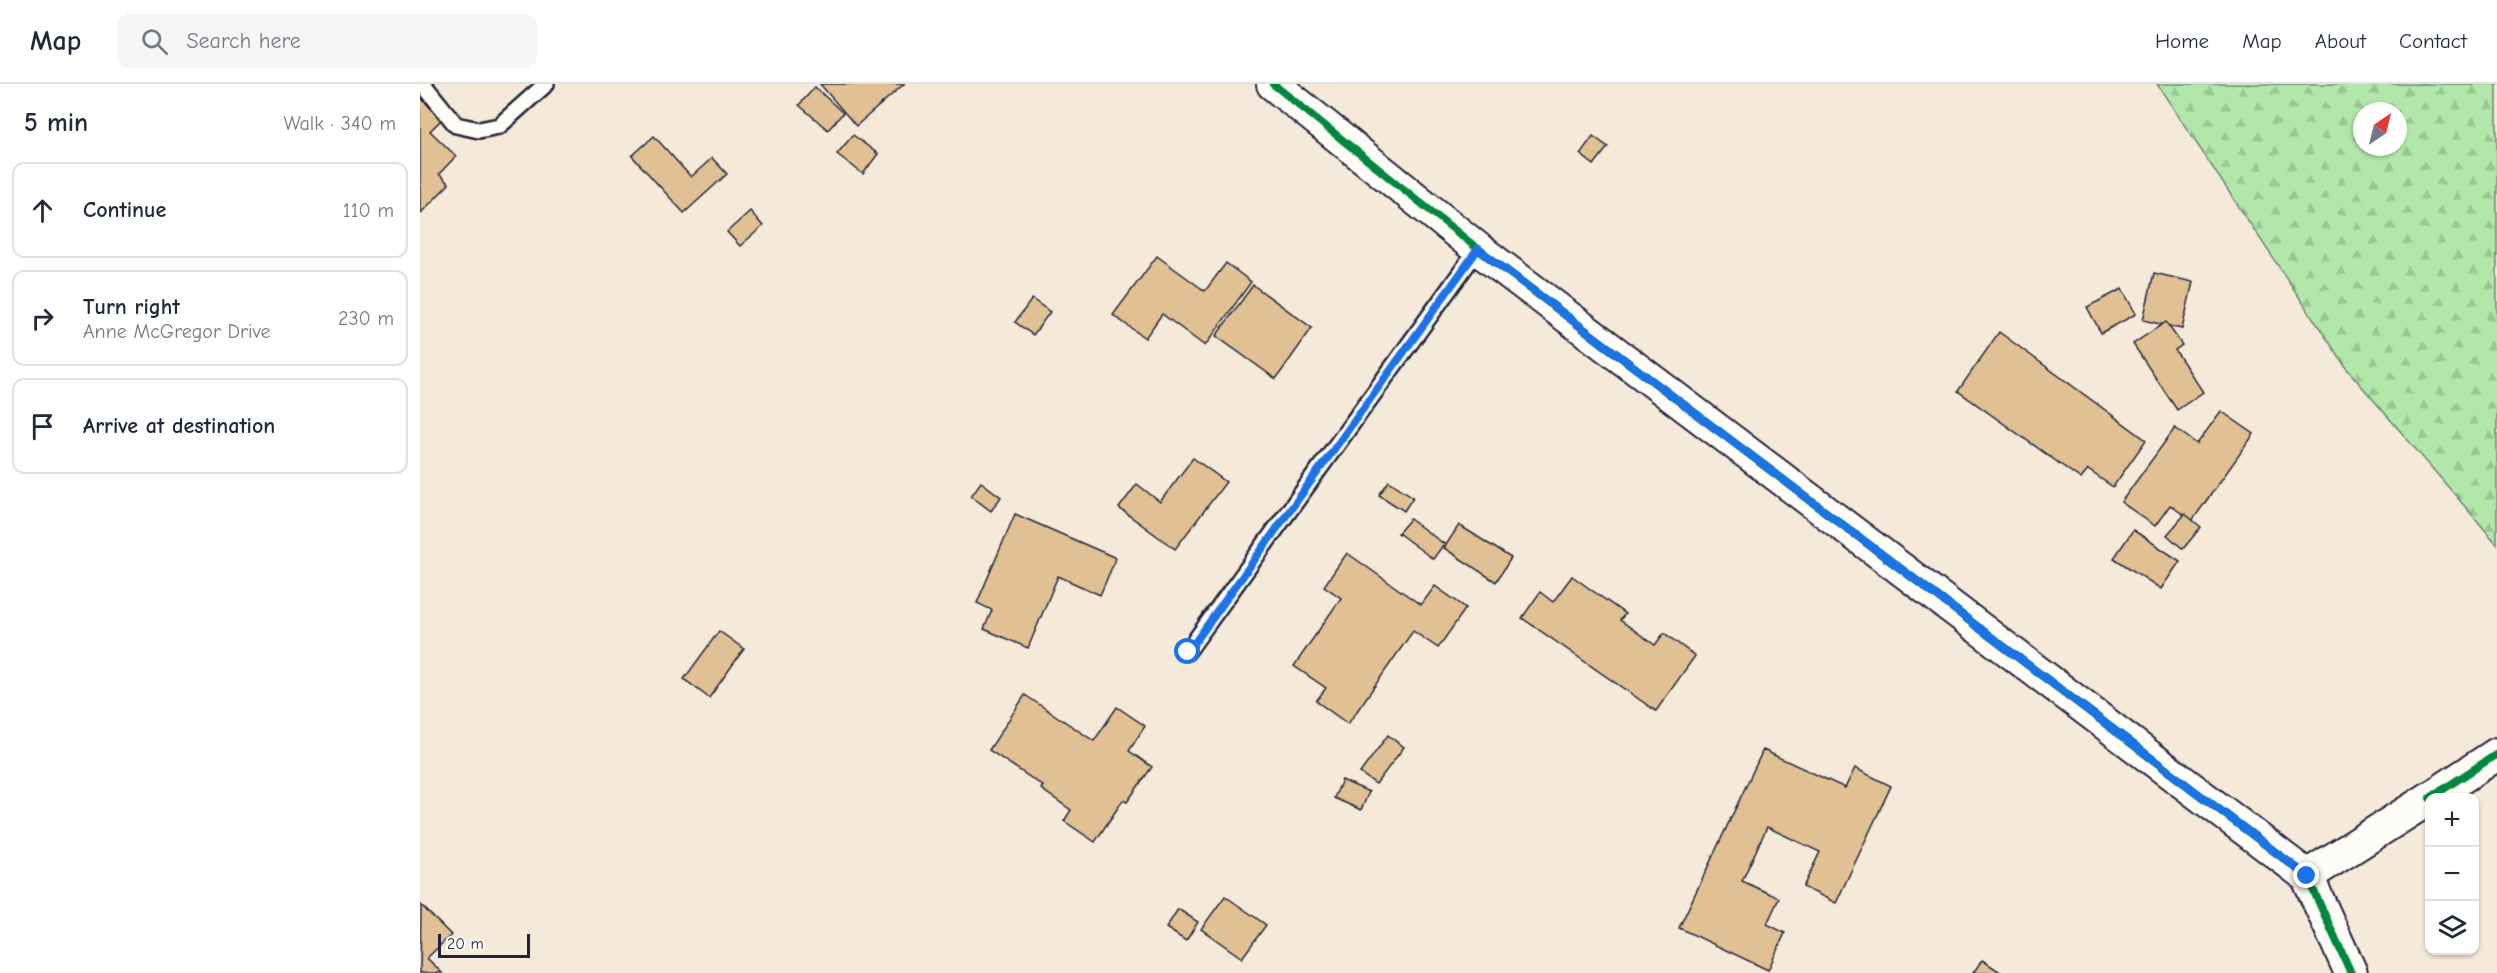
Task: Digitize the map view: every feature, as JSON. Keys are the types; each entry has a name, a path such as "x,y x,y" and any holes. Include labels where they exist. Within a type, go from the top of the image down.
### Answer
{"street":[{"path":"1273,84 1478,249 2307,876 2351,973"},
{"path":"2438,793 2497,754"},
{"path":"2307,876 2425,801"}],"lane":[{"path":"423,84 456,125 479,130 499,126 546,84"},
{"path":"1188,652 1478,249"}],"green space":[{"path":"2157,84 2497,84 2497,544 2347,369"}],"building":[{"path":"820,84 904,84 856,126"},
{"path":"815,87 843,113 828,130 799,105"},
{"path":"420,97 442,119 430,131 456,156 439,174 449,184 420,214"},
{"path":"853,135 878,154 863,174 837,154"},
{"path":"654,136 691,177 712,158 727,174 684,213 632,156"},
{"path":"1593,136 1608,147 1594,165 1580,154"},
{"path":"750,211 763,226 740,246 727,232"},
{"path":"1157,256 1205,291 1226,263 1251,282 1205,346 1162,314 1145,338 1113,315"},
{"path":"2154,273 2193,282 2182,329 2143,320"},
{"path":"1253,285 1312,328 1276,379 1216,336"},
{"path":"2122,289 2136,314 2101,333 2087,307"},
{"path":"1032,299 1050,312 1033,335 1015,322"},
{"path":"2166,322 2182,345 2175,350 2203,392 2177,410 2133,344"},
{"path":"1999,332 2146,440 2113,487 2088,470 2081,479 1958,391"},
{"path":"2221,411 2254,434 2192,521 2170,505 2155,526 2121,502 2175,428 2197,444"},
{"path":"1193,458 1226,482 1175,549 1119,508 1137,484 1160,502"},
{"path":"1389,481 1413,497 1404,511 1379,495"},
{"path":"981,482 1001,497 991,511 971,496"},
{"path":"1015,514 1116,558 1100,595 1058,576 1028,648 984,629 992,610 977,603"},
{"path":"2185,514 2201,527 2183,549 2167,535"},
{"path":"1410,519 1444,544 1433,559 1398,533"},
{"path":"1459,525 1511,558 1496,582 1444,548"},
{"path":"2133,530 2180,561 2161,589 2114,558"},
{"path":"1347,553 1421,605 1435,586 1466,608 1438,648 1413,631 1348,724 1316,701 1326,688 1294,666 1341,598 1324,586"},
{"path":"1572,576 1625,614 1620,620 1655,645 1664,633 1695,656 1656,711 1522,618 1540,592 1553,602"},
{"path":"719,631 744,649 709,698 684,679"},
{"path":"1025,695 1094,741 1117,707 1145,726 1129,751 1152,767 1127,802 1123,800 1095,842 1064,821 1071,810 1041,789 1043,786 989,750"},
{"path":"1388,735 1404,747 1376,784 1360,773"},
{"path":"1763,750 1845,788 1855,768 1891,786 1836,903 1803,887 1820,852 1767,827 1742,881 1779,898 1767,924 1785,933 1768,970 1679,928"},
{"path":"1342,780 1369,792 1361,810 1334,798"},
{"path":"1225,896 1266,925 1242,958 1201,929"},
{"path":"421,905 451,935 427,958 442,973 420,973"},
{"path":"1178,909 1198,922 1186,941 1166,928"},
{"path":"1982,960 2002,973 1973,973"}],"cycle path":[{"path":"1273,84 1478,249 2307,876 2351,973"},
{"path":"2438,793 2497,754"}],"route":[{"path":"1188,652 1478,249 2307,876"}]}
